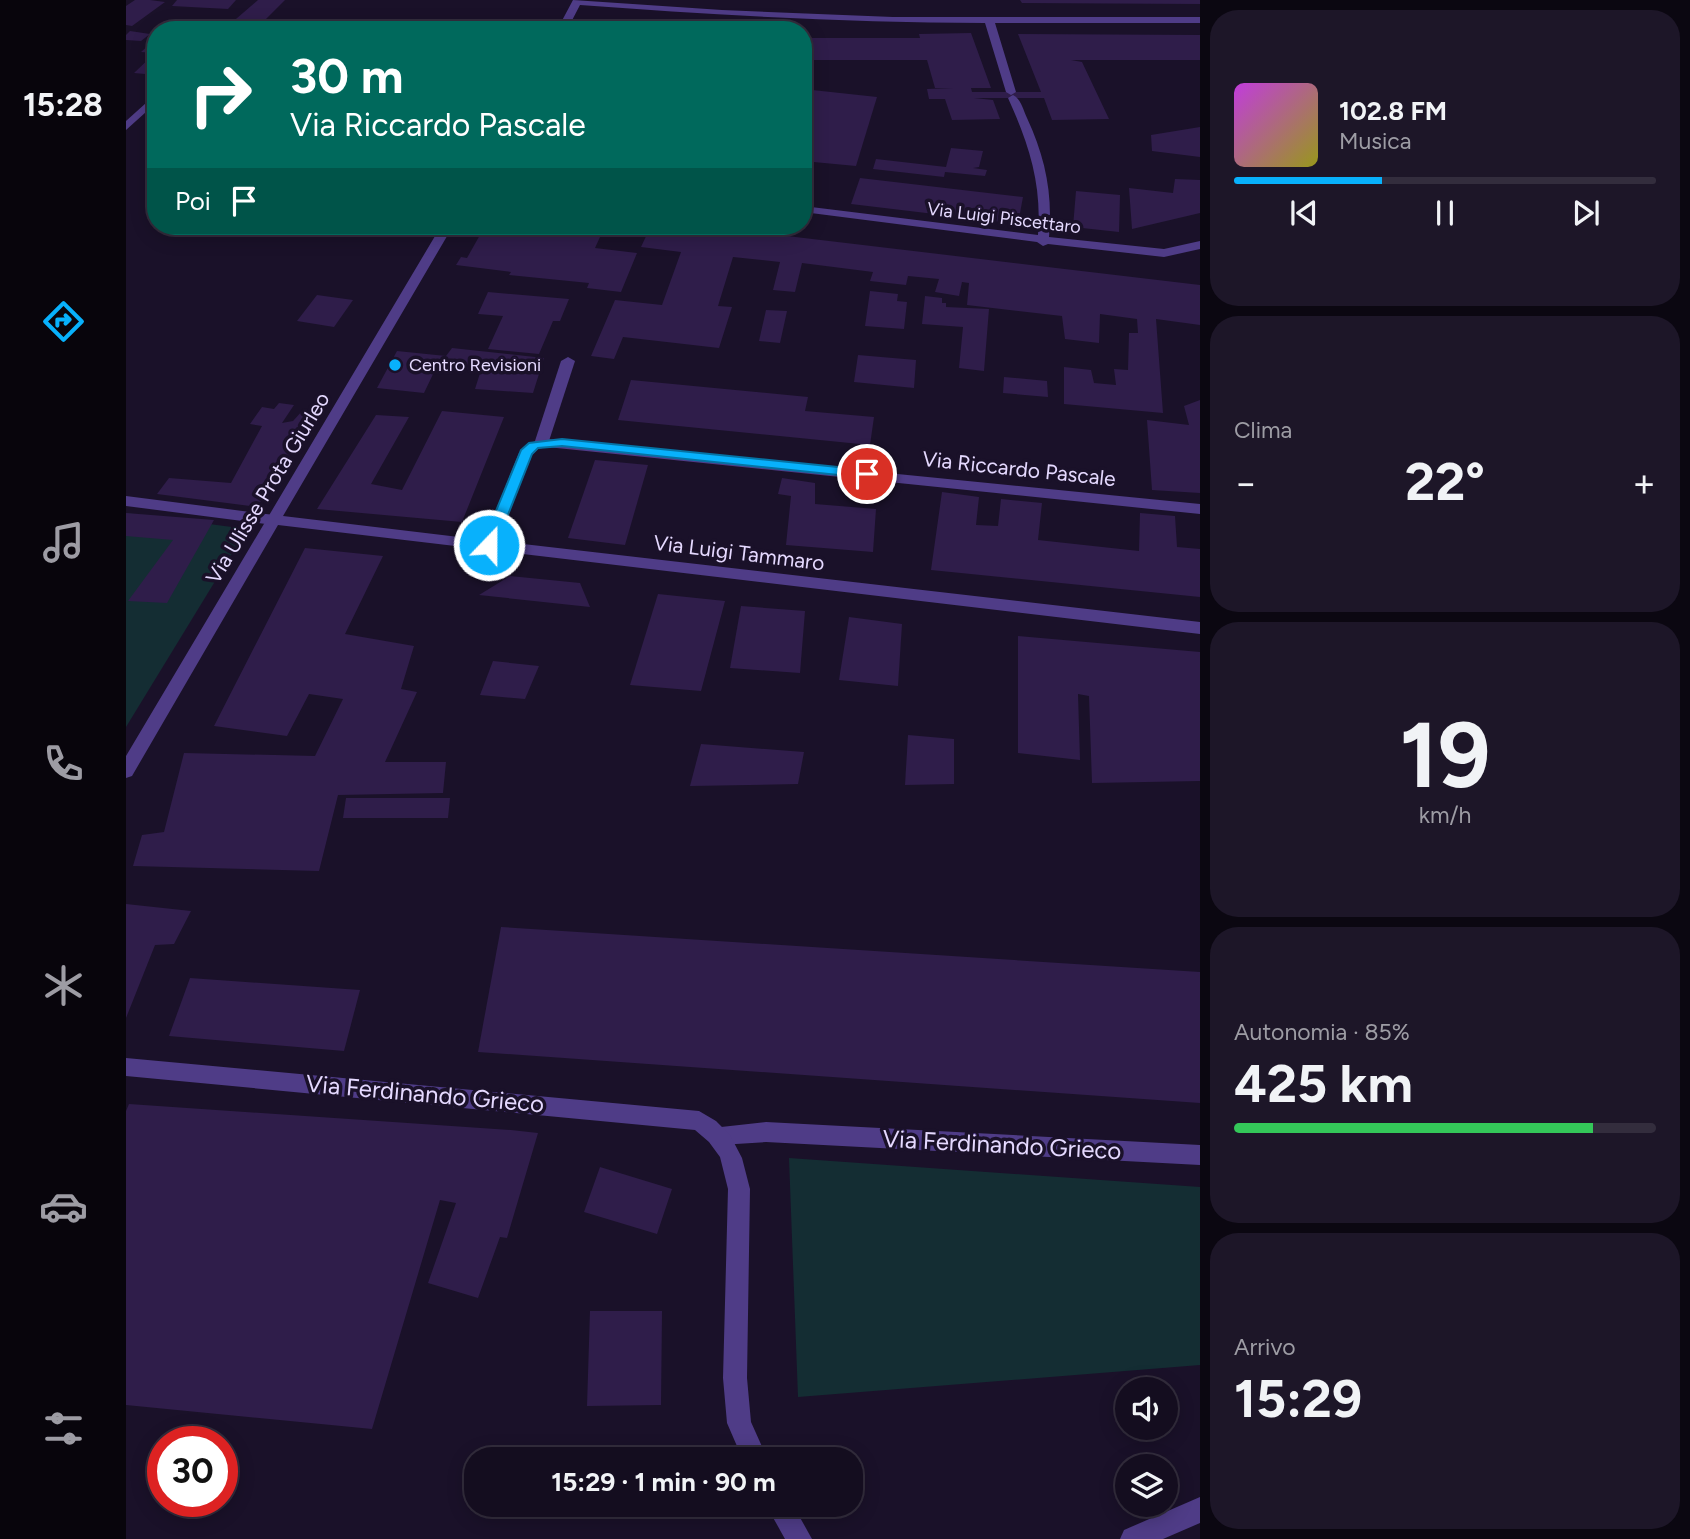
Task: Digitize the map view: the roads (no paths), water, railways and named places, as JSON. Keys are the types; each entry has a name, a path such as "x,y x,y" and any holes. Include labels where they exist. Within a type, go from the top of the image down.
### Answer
{"street":[{"path":"567,21 578,1 722,13 989,20 1200,20"},
{"path":"989,20 1012,95 1042,166 1045,199 1043,242"},
{"path":"126,127 147,106"},
{"name":"Via Luigi Piscettaro","path":"812,210 1043,242 1150,253 1200,245"},
{"name":"Via Ulisse Prota Giurleo","path":"126,771 442,235"},
{"path":"489,545 526,453 533,446 541,444 568,361"},
{"name":"Via Riccardo Pascale","path":"541,444 562,443 1200,509"},
{"name":"Via Luigi Tammaro","path":"126,501 1200,628"},
{"name":"Via Ferdinando Grieco","path":"126,1067 688,1118 699,1121 720,1135 766,1132 1200,1155"},
{"path":"720,1135 734,1165 739,1189 735,1378 739,1423 750,1447"},
{"path":"1133,1539 1200,1510"},
{"path":"786,1517 799,1539"}],"place":[{"name":"Centro Revisioni","path":"395,365"}]}
